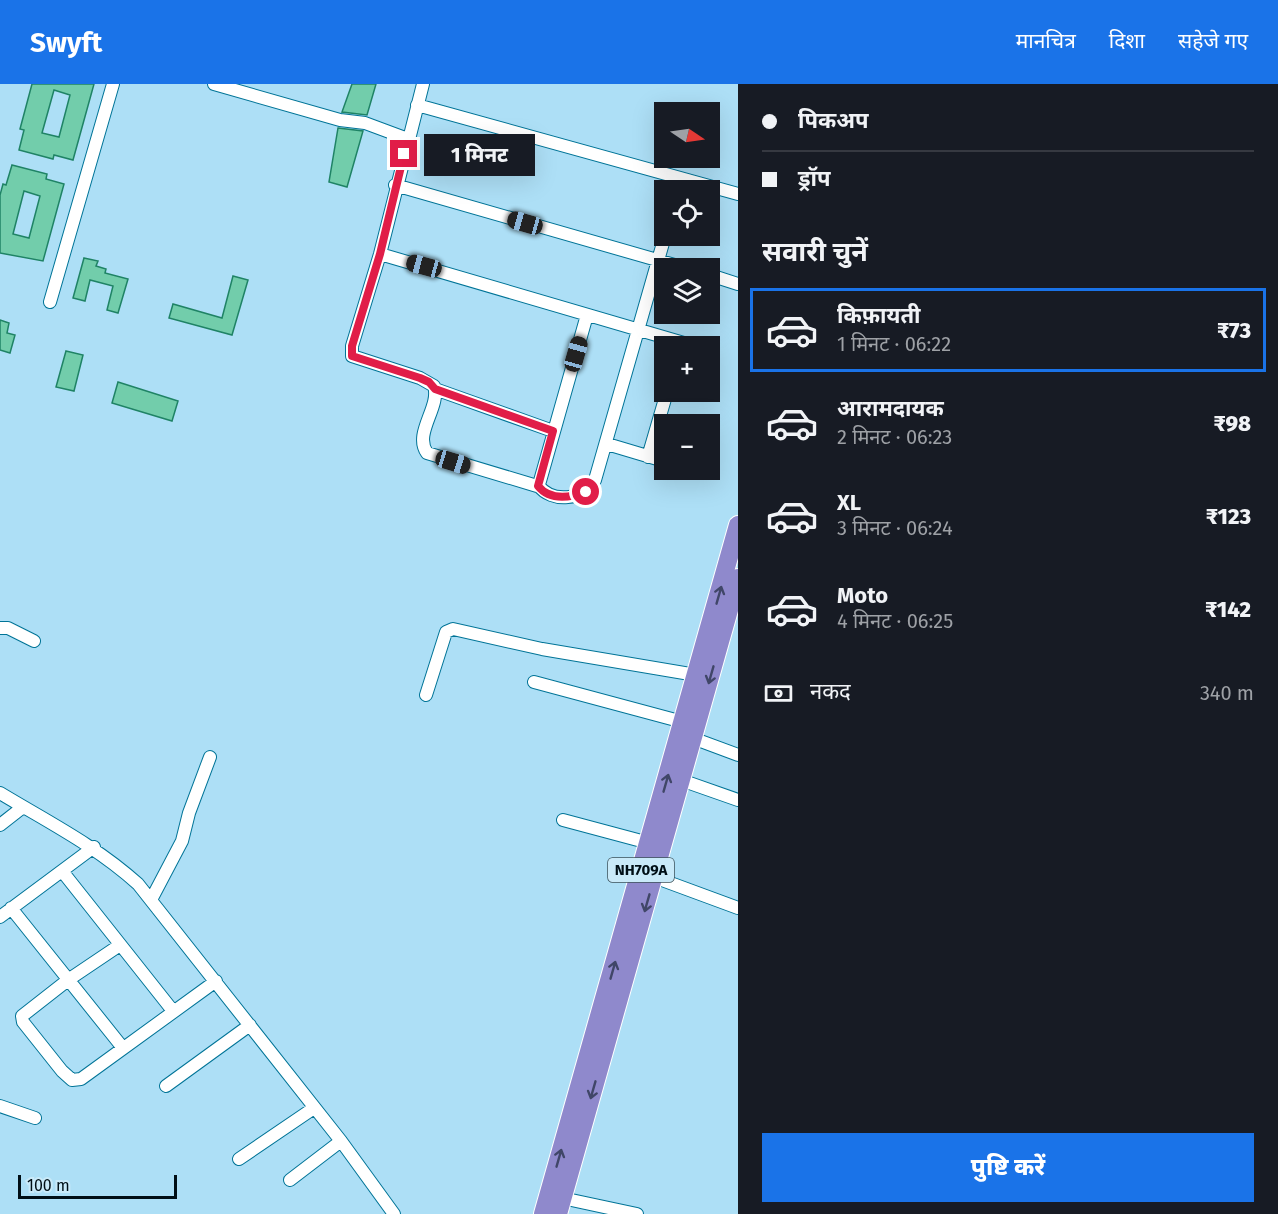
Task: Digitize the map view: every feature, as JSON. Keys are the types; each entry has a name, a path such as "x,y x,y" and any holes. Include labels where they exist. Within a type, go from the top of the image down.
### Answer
{"highway":[{"name":"NH709A","path":"560,1206 681,780 686,732 696,675 738,525"},
{"name":"NH709A","path":"543,1214 649,843 738,578"}],"street":[{"path":"50,302 113,84"},
{"path":"214,84 340,120 365,123 408,139"},
{"path":"423,84 395,185 380,254 352,346 352,356 425,380 435,389 553,431"},
{"path":"417,105 664,180"},
{"path":"395,185 654,260"},
{"path":"720,191 738,194"},
{"path":"380,254 657,336"},
{"path":"435,389 423,439 427,453 538,486 543,492 556,496 586,492 595,480 608,444 654,272"},
{"path":"720,278 738,284"},
{"path":"538,486 587,315"},
{"path":"648,457 664,402"},
{"path":"608,444 654,458"},
{"path":"0,628 8,628 34,641"},
{"path":"426,695 447,632 453,629 542,649 696,675"},
{"path":"534,682 686,732 738,755"},
{"path":"152,898 182,841 189,813 210,757"},
{"path":"681,780 738,800"},
{"path":"0,793 94,848 112,861 152,898 341,1141 394,1214"},
{"path":"0,825 23,807"},
{"path":"563,820 649,843"},
{"path":"0,917 94,848"},
{"path":"62,871 173,1011"},
{"path":"654,877 738,908"},
{"path":"11,909 123,1048"},
{"path":"120,945 24,1013 22,1019 62,1071 72,1080 81,1079 216,981"},
{"path":"166,1086 250,1025"},
{"path":"0,1106 35,1118"},
{"path":"240,1159 314,1108"},
{"path":"290,1180 341,1141"},
{"path":"560,1206 637,1214"}],"building":[{"path":"32,84 94,84 73,160 54,155 53,159 19,150 24,130 20,129","holes":["54,90 70,95 59,137 42,133"]},
{"path":"352,84 376,84 367,115 342,112"},
{"path":"338,128 363,131 347,187 329,182"},
{"path":"12,165 47,174 46,179 64,184 43,261 0,253 0,195 3,184 6,185","holes":["24,191 40,196 29,238 13,234"]},
{"path":"84,258 98,261 96,266 106,269 105,273 128,279 118,313 107,310 113,286 90,280 85,301 73,298"},
{"path":"233,276 248,280 232,335 169,318 173,304 222,318"},
{"path":"0,320 9,323 7,333 15,335 10,353 0,350"},
{"path":"66,351 83,355 74,391 56,387"},
{"path":"118,382 178,401 172,421 112,403"}],"route":[{"path":"404,154 380,254 352,346 352,356 420,378 429,382 435,389 553,431 538,486 548,495 562,497 586,492"}]}
